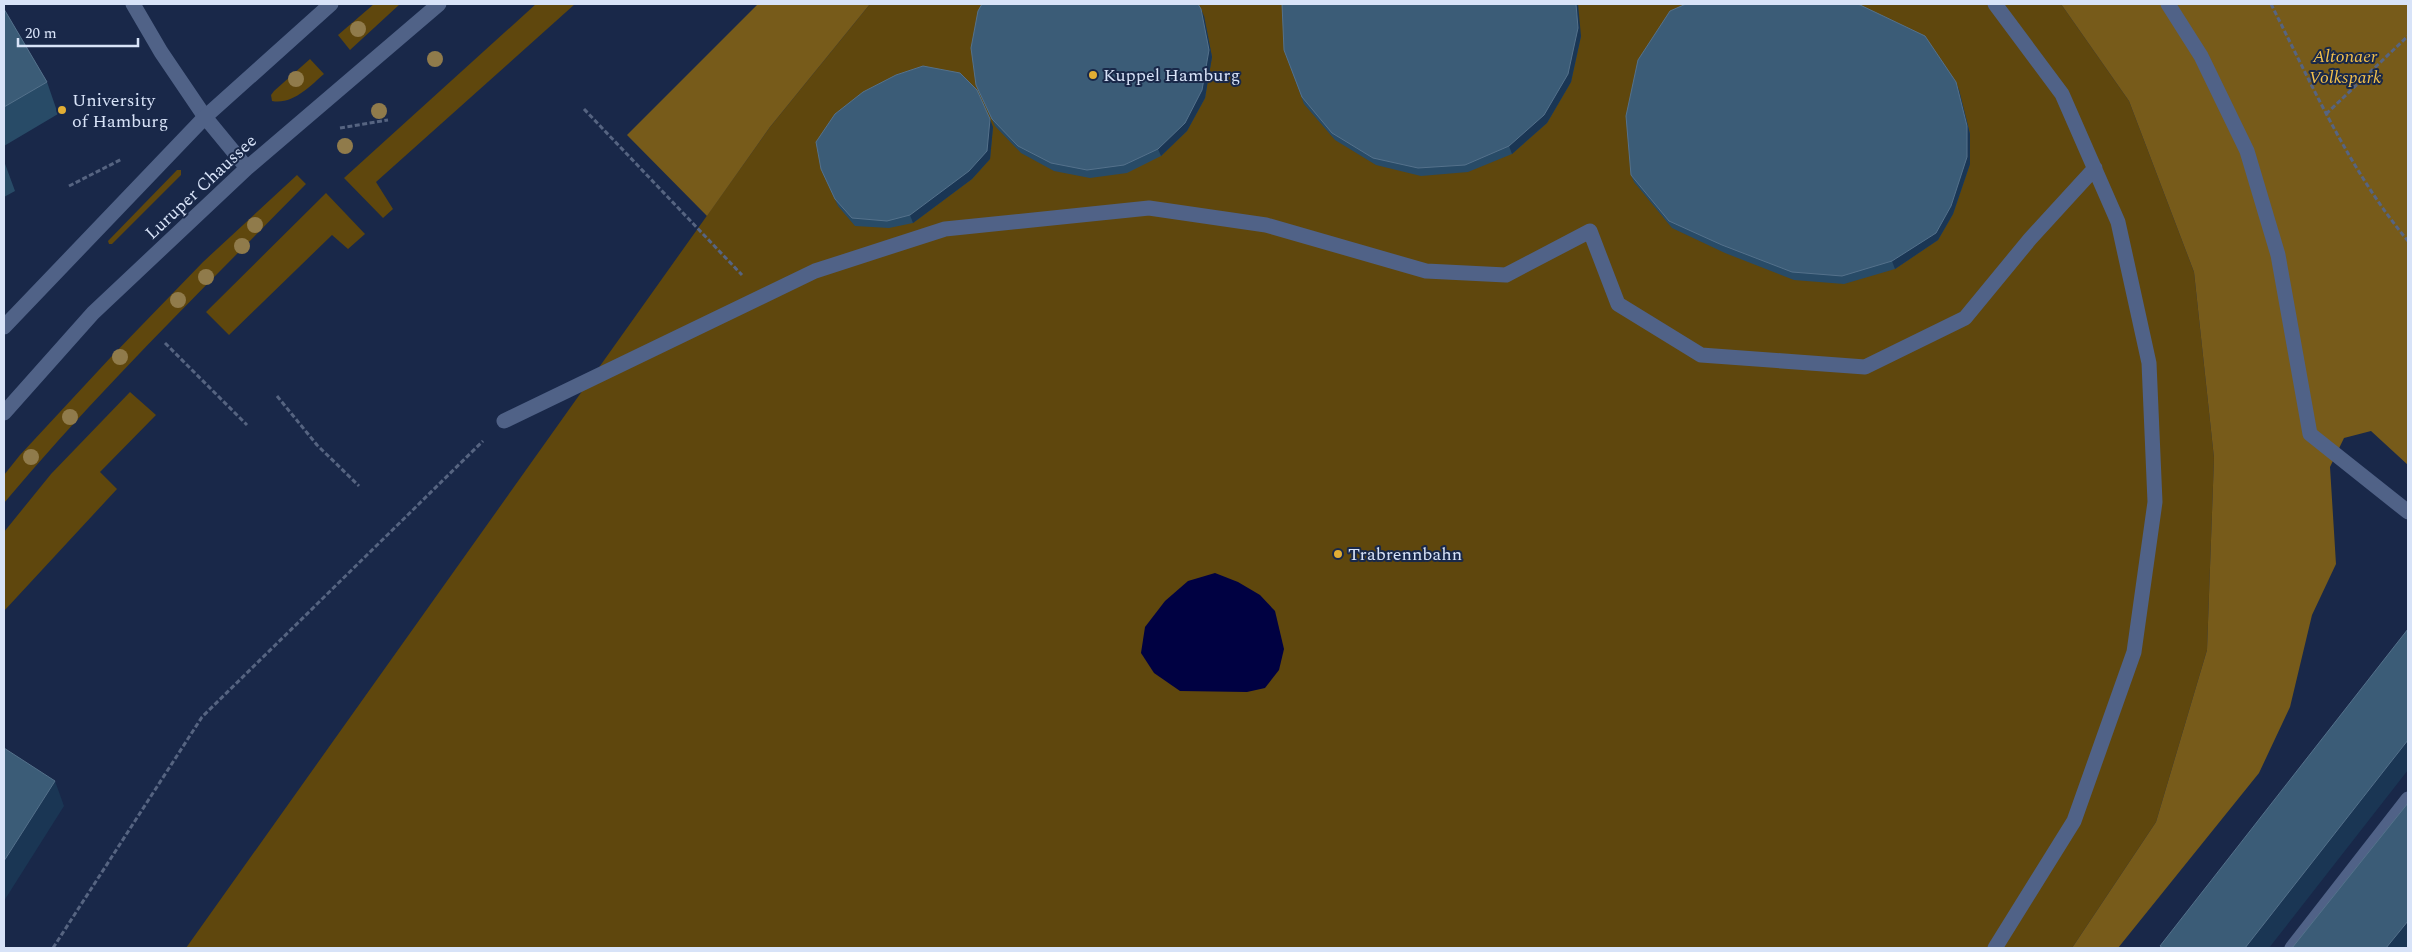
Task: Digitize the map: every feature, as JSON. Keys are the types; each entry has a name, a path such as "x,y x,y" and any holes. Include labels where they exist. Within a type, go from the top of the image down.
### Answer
{"main road":[{"path":"133,4 161,52 205,117 246,168"},
{"path":"4,327 205,117 331,4"},
{"name":"Luruper Chaussee","path":"4,413 93,313 246,168 439,4"},
{"path":"1994,948 2074,821 2134,652 2155,502 2149,363 2118,222 2062,94 1995,4"},
{"path":"2168,4 2201,56 2247,150 2278,255 2310,434 2408,512"},
{"path":"504,421 815,271 945,229 1149,208 1266,225 1426,271 1506,275 1590,231 1618,304 1701,355 1865,367 1965,318 2030,239 2095,168"},
{"path":"2292,948 2408,800"}],"path":[{"path":"2271,4 2326,114 2387,216 2408,241"},
{"path":"2326,114 2408,36"},
{"path":"584,108 741,275 751,275"},
{"path":"165,343 247,425"},
{"path":"277,396 318,445 359,486"},
{"path":"53,948 202,717 504,421"}],"shaded area":[{"path":"374,4 400,4 350,50 338,35"},
{"path":"536,4 575,4 376,182 393,209 383,218 344,178"},
{"name":"Trabrennbahn","path":"870,4 2061,4 2129,101 2194,272 2214,458 2207,650 2156,822 2072,948 186,948 770,127"},
{"path":"310,59 324,74 307,89 294,97 287,100 272,101 271,95 274,91"},
{"path":"177,170 181,170 181,175 112,244 109,244 108,241"},
{"path":"297,175 306,184 114,380 4,503 4,475 20,455 203,262"},
{"path":"326,193 365,234 348,249 332,235 229,335 206,312"},
{"path":"130,392 156,415 100,472 117,489 4,611 4,532 51,474"},
{"path":"1215,573 1238,582 1260,595 1275,611 1284,649 1279,670 1265,688 1247,692 1180,691 1154,673 1141,653 1145,627 1165,601 1188,581"}],"green space":[{"path":"758,4 870,4 770,127 707,216 627,135"},
{"name":"Altonaer Volkspark","path":"2061,4 2408,4 2408,465 2371,431 2344,438 2330,467 2336,564 2312,615 2290,707 2259,773 2118,948 2072,948 2156,822 2207,650 2214,458 2194,272 2129,101"}],"building":[{"name":"Kuppel Hamburg","path":"982,4 1198,4 1201,9 1209,50 1202,90 1185,123 1158,149 1124,165 1087,170 1051,163 1018,146 992,119 976,85 971,48 978,11"},
{"path":"1282,4 1576,4 1578,28 1568,74 1544,115 1509,146 1465,165 1418,168 1373,158 1332,133 1302,97 1284,50"},
{"path":"1686,4 1858,4 1925,36 1956,82 1967,126 1967,157 1951,206 1936,233 1892,261 1842,276 1792,272 1722,245 1669,221 1631,175 1626,116 1638,60 1670,11"},
{"path":"4,9 47,82 4,107"},
{"path":"923,66 960,73 977,90 990,119 987,151 969,171 910,215 887,221 852,218 835,199 821,169 816,142 835,114 863,92 896,75"},
{"path":"2408,629 2408,740 2245,948 2163,948 2160,946"},
{"path":"4,748 55,781 4,861"},
{"path":"2408,803 2408,921 2386,948 2292,948"}],"place":[{"name":"Kuppel Hamburg","path":"1093,75"},
{"name":"University of Hamburg","path":"62,110"},
{"name":"Trabrennbahn","path":"1338,554"}]}
